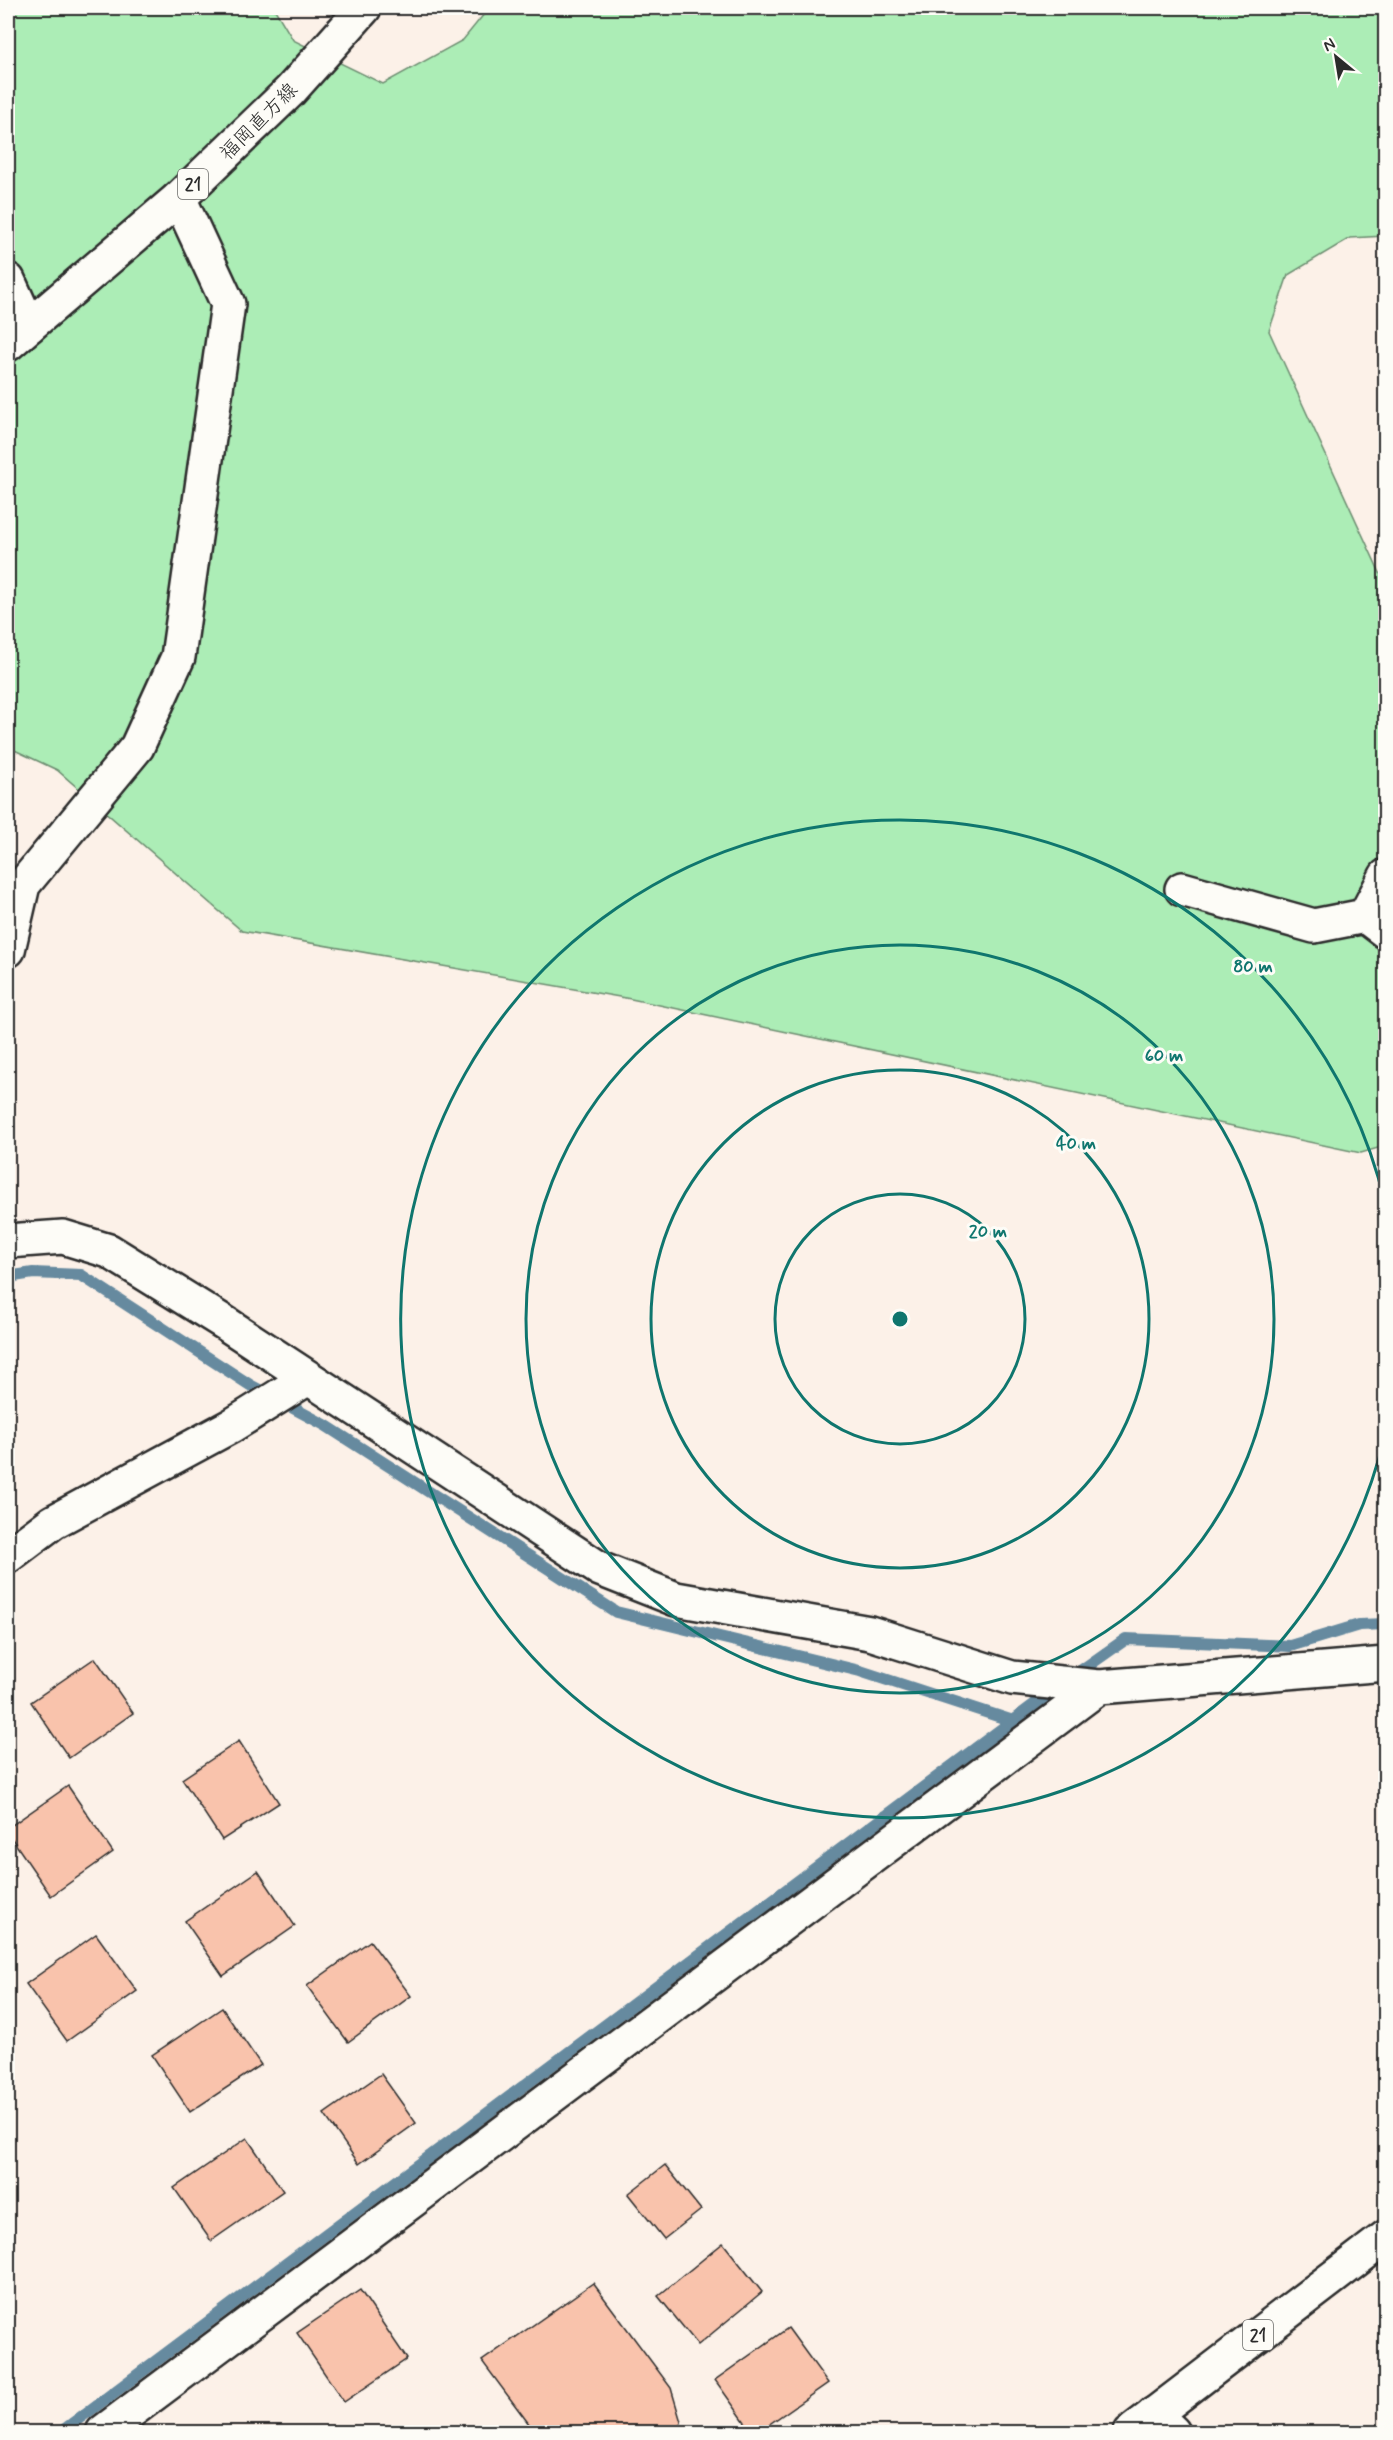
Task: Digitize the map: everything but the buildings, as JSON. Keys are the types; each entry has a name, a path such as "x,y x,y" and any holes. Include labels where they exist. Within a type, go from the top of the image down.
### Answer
{"street":[{"name":"福岡直方線","path":"18,335 179,198 290,91 364,8"},
{"path":"8,950 23,885 136,747 178,657 228,304 179,198"},
{"path":"8,280 18,335"},
{"path":"1182,889 1314,926 1375,924 1386,876"},
{"path":"8,1241 63,1237 109,1251 600,1569 676,1599 870,1633 1012,1678 1099,1687 1386,1664"},
{"path":"8,1556 52,1522 231,1426 308,1378"},
{"path":"103,2433 1099,1687"},
{"name":"21","path":"1153,2426 1386,2237"}],"green space":[{"path":"8,8 274,8 293,40 383,84 463,40 489,8 1385,8 1385,236 1350,238 1288,275 1269,331 1385,584 1385,1146 1361,1153 631,999 242,931 57,770 8,747"}],"waterway":[{"path":"8,1277 33,1273 81,1275 250,1385 325,1425 616,1612 860,1671 1010,1720"},
{"path":"1072,1677 1126,1639 1290,1646 1359,1625 1386,1624"},
{"path":"61,2432 1055,1689"}]}
